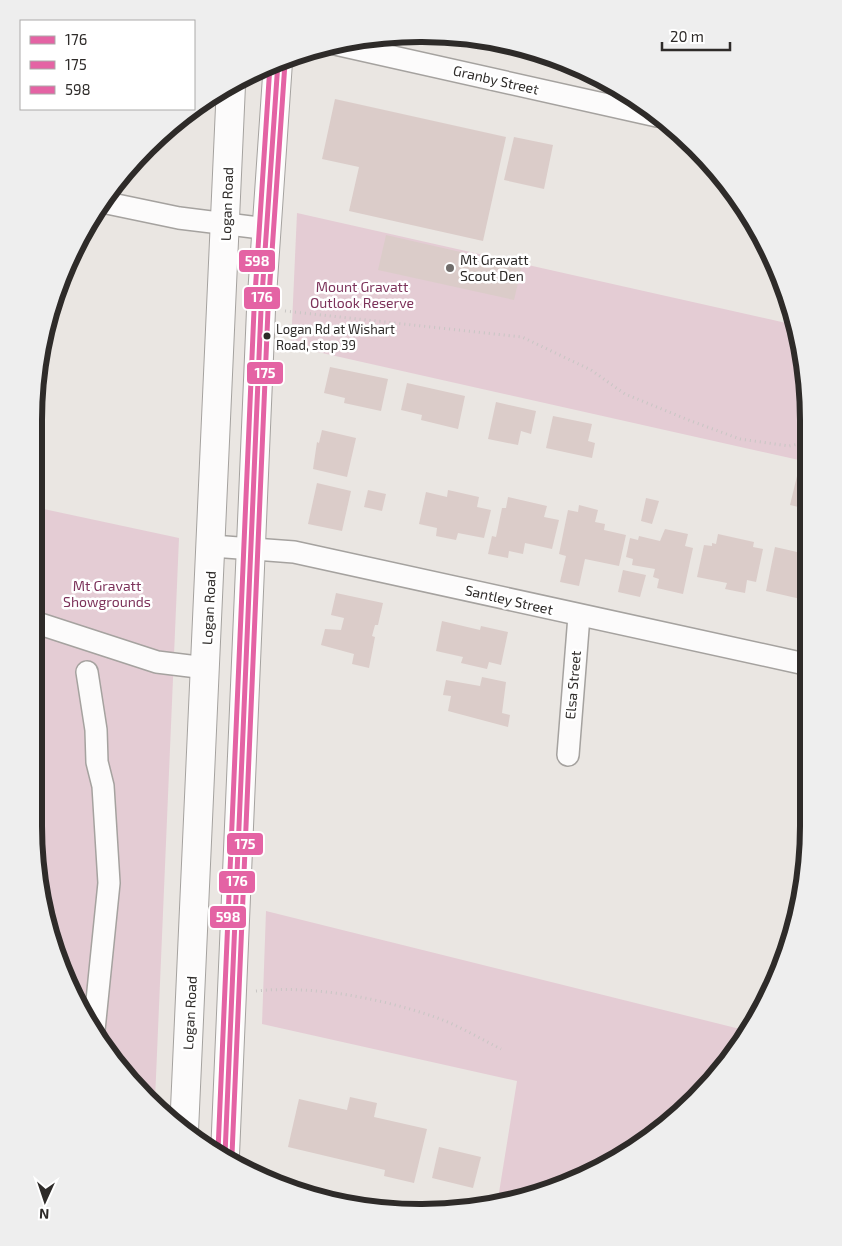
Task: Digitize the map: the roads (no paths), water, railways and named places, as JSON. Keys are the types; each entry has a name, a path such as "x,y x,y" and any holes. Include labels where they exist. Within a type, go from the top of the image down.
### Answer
{"main road":[{"path":"224,1148 261,310 277,70"},
{"name":"Logan Road","path":"185,1120 232,93"}],"street":[{"name":"Granby Street","path":"358,48 613,97"},
{"path":"111,204 179,218 268,229"},
{"name":"Santley Street","path":"212,546 250,547 294,552 800,663"},
{"name":"Elsa Street","path":"568,754 579,616"},
{"path":"42,625 157,662 206,668"},
{"path":"87,672 96,730 97,762 103,786 109,883 95,1018"}],"place":[{"name":"Mt Gravatt Scout Den","path":"450,268"},
{"name":"Logan Rd at Wishart Road, stop 39","path":"267,336"}],"park label":[{"name":"Mount Gravatt Outlook Reserve","path":"362,296"},
{"name":"Mt Gravatt Showgrounds","path":"107,594"}]}
